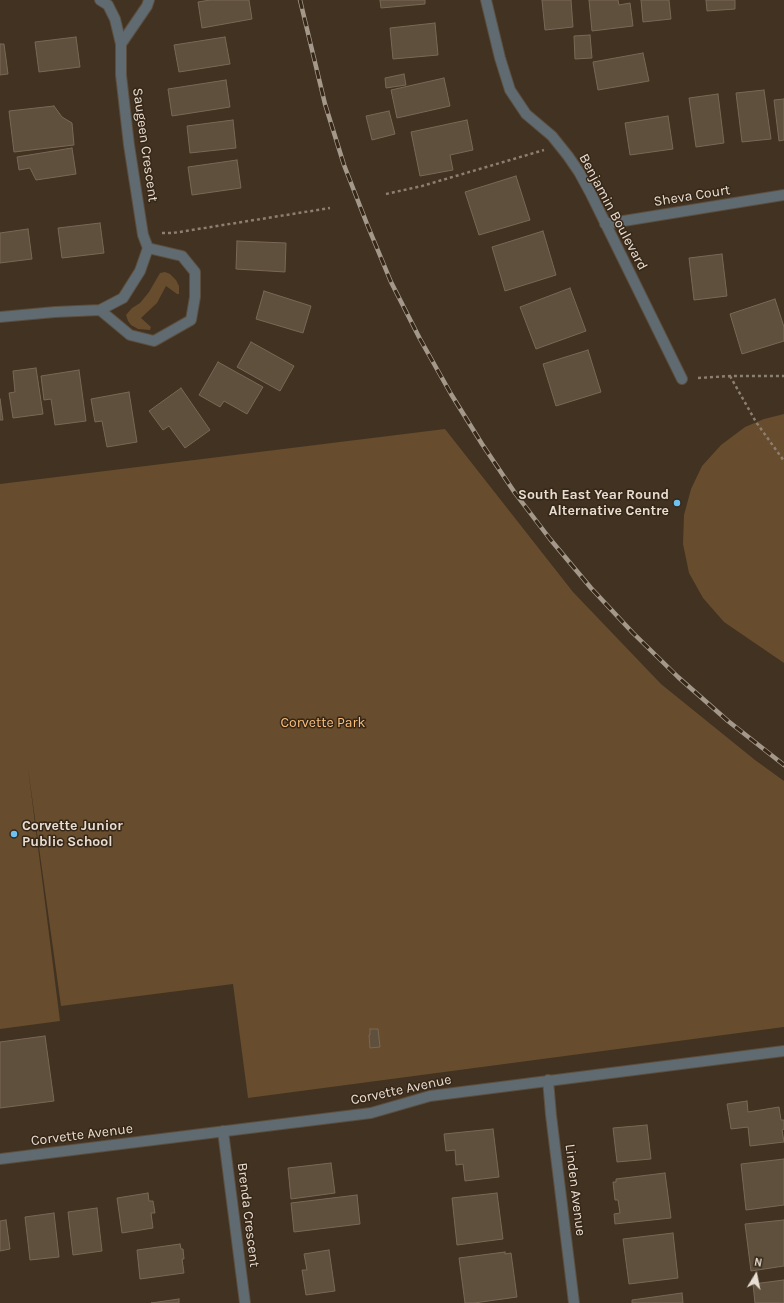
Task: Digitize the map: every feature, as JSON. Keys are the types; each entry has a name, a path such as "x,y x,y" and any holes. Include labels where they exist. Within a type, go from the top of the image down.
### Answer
{"street":[{"name":"Saugeen Crescent","path":"100,0 108,5 112,12 121,44 121,75 129,145 143,234 148,248"},
{"path":"121,44 147,6 148,0"},
{"name":"Benjamin Boulevard","path":"486,0 500,58 510,90 526,114 552,136 579,172 682,379"},
{"name":"Sheva Court","path":"605,224 784,195"},
{"path":"0,317 100,310 123,298 140,271 148,248 182,256 194,272 195,297 191,320 154,341 130,335 100,310"},
{"name":"Corvette Avenue","path":"0,1159 371,1113 430,1096 784,1051"},
{"name":"Linden Avenue","path":"548,1080 574,1303"},
{"name":"Brenda Crescent","path":"223,1131 245,1303"}],"path":[{"path":"386,194 537,153 559,144"},
{"path":"143,234 173,233 330,208"},
{"path":"682,379 730,376 784,376"},
{"path":"730,376 756,422 784,461"}],"green space":[{"path":"165,272 170,274 176,280 179,286 179,294 166,286 157,303 141,318 151,327 150,330 138,329 131,325 126,315 132,308 140,303 149,292 160,273"},
{"path":"784,414 784,663 724,622 703,598 689,573 683,544 684,515 691,489 702,466 721,445 745,427 764,419"},
{"name":"Corvette Park","path":"445,429 573,592 661,684 755,760 784,781 784,1027 248,1098 233,984 61,1006 28,768 60,1021 0,1029 0,484"}],"building":[{"path":"210,0 249,0 252,19 202,28 198,2"},
{"path":"380,0 425,0 425,4 381,8"},
{"path":"542,0 571,0 573,27 545,30"},
{"path":"589,0 618,0 619,5 630,3 633,26 592,31"},
{"path":"641,0 669,0 671,19 643,22"},
{"path":"706,0 735,0 735,9 707,11"},
{"path":"435,23 438,55 393,59 390,28"},
{"path":"590,35 592,58 575,59 574,36"},
{"path":"76,37 80,67 39,72 35,42"},
{"path":"225,37 230,64 179,72 174,45"},
{"path":"0,44 4,44 8,74 0,75"},
{"path":"643,53 649,81 598,90 593,62"},
{"path":"404,74 406,85 386,88 385,78"},
{"path":"444,78 450,106 397,118 391,90"},
{"path":"226,80 230,107 172,116 168,89"},
{"path":"764,90 771,139 742,142 736,93"},
{"path":"718,94 724,143 696,147 689,98"},
{"path":"784,99 784,140 779,141 774,100"},
{"path":"54,106 62,117 72,123 74,145 14,152 9,111"},
{"path":"389,111 395,134 372,140 366,116"},
{"path":"668,116 673,149 630,155 625,123"},
{"path":"233,120 236,148 190,153 187,126"},
{"path":"467,120 473,150 450,155 453,170 420,176 411,132"},
{"path":"72,148 76,174 36,180 30,168 19,170 17,157"},
{"path":"237,160 241,188 192,195 188,167"},
{"path":"516,176 530,220 479,235 465,192"},
{"path":"100,223 104,253 62,258 58,228"},
{"path":"28,229 32,259 0,263 0,233"},
{"path":"543,231 556,275 505,291 492,247"},
{"path":"237,241 286,243 285,272 236,269"},
{"path":"722,254 727,296 694,300 689,258"},
{"path":"570,288 586,331 536,349 520,307"},
{"path":"264,291 311,306 303,333 256,319"},
{"path":"775,299 784,327 784,341 742,354 730,314"},
{"path":"251,342 294,366 280,391 237,367"},
{"path":"588,350 601,392 556,406 543,364"},
{"path":"218,362 263,387 247,414 224,401 220,407 199,395"},
{"path":"36,368 43,414 13,418 9,393 15,392 13,371"},
{"path":"79,370 86,421 55,425 51,399 44,400 41,376"},
{"path":"181,388 210,430 185,448 169,426 163,430 149,411"},
{"path":"129,392 137,442 107,447 102,421 95,422 91,399"},
{"path":"0,399 3,420 0,420"},
{"path":"370,1029 378,1029 380,1047 370,1048"},
{"path":"45,1036 54,1101 0,1108 0,1042"},
{"path":"747,1101 748,1112 779,1107 781,1120 784,1120 784,1129 782,1130 784,1142 750,1146 748,1127 731,1129 727,1104"},
{"path":"647,1125 651,1159 617,1162 613,1128"},
{"path":"493,1129 499,1177 465,1181 463,1164 456,1165 455,1150 446,1151 444,1134"},
{"path":"784,1159 784,1205 746,1210 741,1164"},
{"path":"331,1163 335,1193 291,1199 288,1168"},
{"path":"665,1173 671,1218 615,1224 614,1214 620,1213 618,1200 615,1200 613,1182 616,1182 616,1179"},
{"path":"148,1193 149,1201 153,1201 155,1213 151,1213 153,1228 122,1233 117,1198"},
{"path":"497,1193 503,1239 457,1245 452,1198"},
{"path":"357,1195 360,1224 294,1232 291,1203"},
{"path":"97,1208 102,1251 73,1255 68,1212"},
{"path":"54,1213 59,1257 30,1260 25,1217"},
{"path":"6,1220 10,1249 0,1251 0,1221"},
{"path":"784,1220 784,1266 751,1271 745,1224"},
{"path":"673,1233 678,1278 629,1284 623,1239"},
{"path":"180,1244 181,1249 183,1249 184,1259 182,1259 184,1273 140,1279 137,1250"},
{"path":"329,1250 335,1291 306,1295 302,1270 307,1270 304,1254"},
{"path":"505,1252 505,1254 511,1253 517,1297 465,1303 459,1258"},
{"path":"784,1280 784,1303 755,1303 753,1284"},
{"path":"682,1293 683,1303 632,1303 632,1300"},
{"path":"179,1299 179,1303 151,1303"}],"railway":[{"path":"300,0 325,104 344,165 367,224 391,282 420,339 451,394 482,444 515,493 550,539 591,588 633,633 678,677 728,721 784,765"}],"place":[{"name":"South East Year Round Alternative Centre","path":"677,503"},
{"name":"Corvette Junior Public School","path":"14,834"}]}
